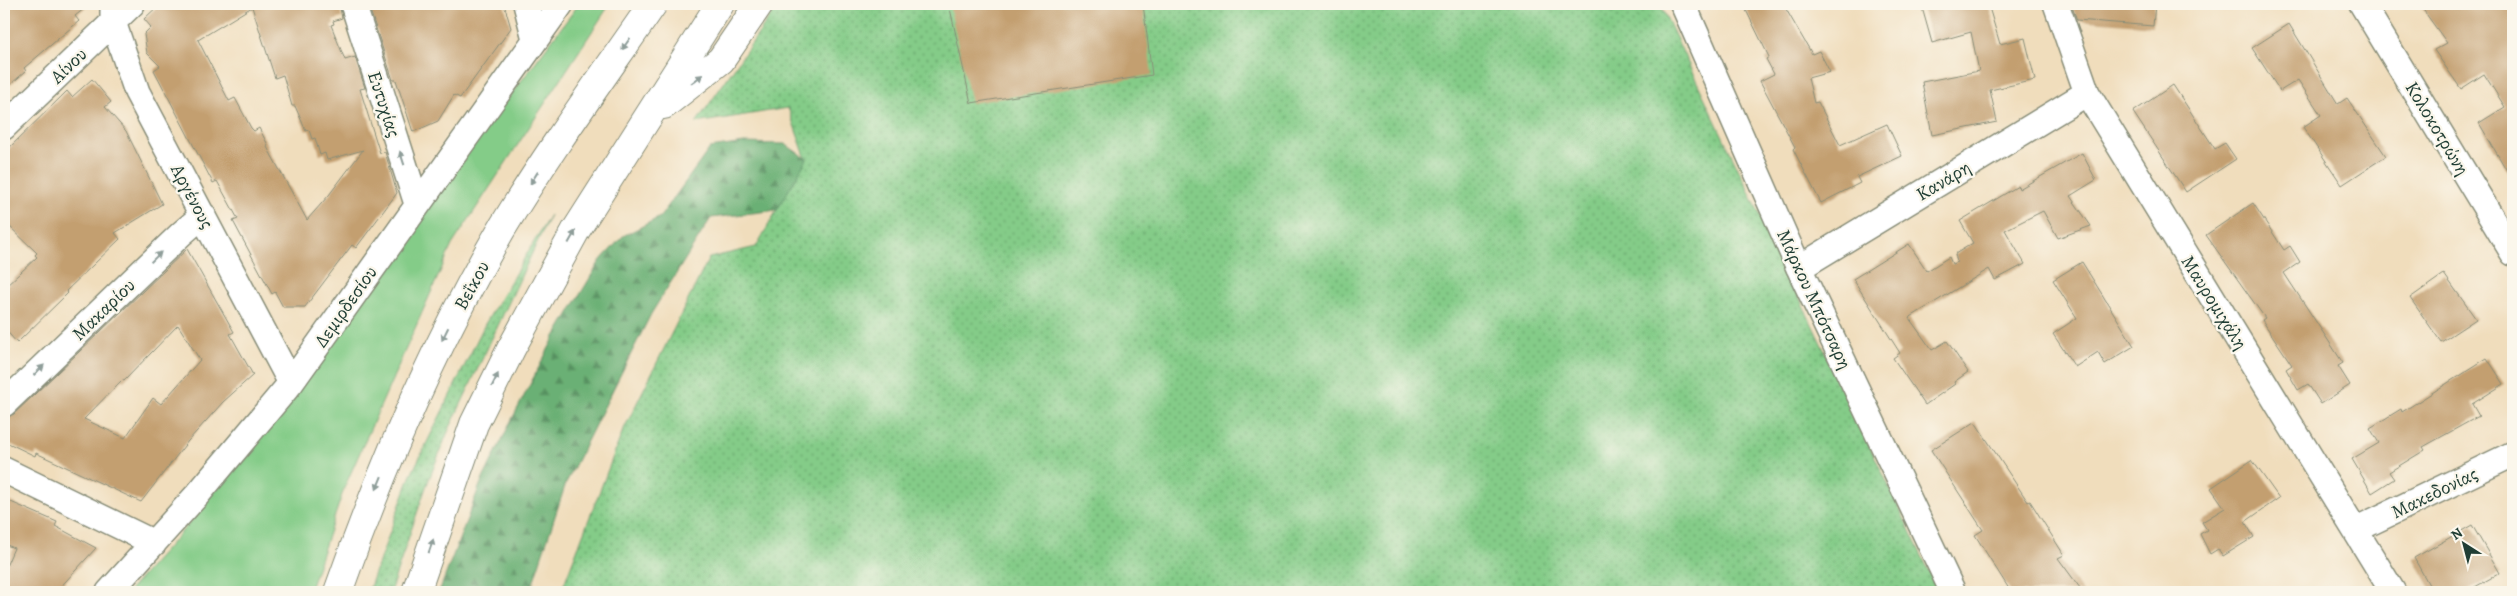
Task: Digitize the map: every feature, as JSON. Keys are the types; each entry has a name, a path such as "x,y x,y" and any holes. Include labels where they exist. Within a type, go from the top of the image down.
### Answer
{"main road":[{"name":"Βεΐκου","path":"338,592 358,534 412,402 452,320 502,230 653,4"},
{"path":"416,592 478,416 511,349 576,230 720,4"},
{"path":"645,120 721,60 759,4"}],"street":[{"name":"Αίνου","path":"4,126 113,13 132,4"},
{"name":"Ευτυχίας","path":"354,4 417,204"},
{"path":"526,4 535,39"},
{"name":"Δεμιρδεσίου","path":"109,592 198,494 291,383 561,4"},
{"name":"Μάρκου Μπότσαρη","path":"1683,4 1799,268 1953,592"},
{"name":"Μαυρομιχάλη","path":"2056,4 2087,93 2393,592"},
{"name":"Κολοκοτρώνη","path":"2362,4 2513,253"},
{"name":"Αργένους","path":"113,13 137,92 291,383"},
{"name":"Κανάρη","path":"1799,268 2087,93"},
{"name":"Μακαρίου","path":"4,404 181,234 203,216"},
{"name":"Μακεδονίας","path":"2355,530 2513,454"},
{"path":"4,470 154,543"}],"green space":[{"path":"579,4 610,4 452,245 345,486 309,592 128,592 192,520"},
{"path":"779,4 1660,4 1939,592 561,592 622,433 709,258 756,247 806,159 788,108 696,123"},
{"path":"744,143 785,144 807,159 777,210 711,218 651,314 566,483 530,592 439,592 480,485 510,423 553,340 600,261 623,236 660,217 710,148"},
{"path":"550,215 447,434 426,487 390,592 368,592 410,477 485,324"}],"building":[{"path":"4,4 90,4 75,16 79,21 24,68 26,71 4,90"},
{"path":"160,4 339,4 342,18 333,21 334,24 331,25 345,60 355,57 365,88 360,89 380,153 385,152 397,193 356,248 352,245 305,307 283,307 275,292 272,294 233,221 238,219 217,181 213,183 154,70 160,66 147,53 144,34 151,27 144,19","holes":["252,7 275,78 283,75 292,106 295,106 306,131 309,130 312,139 315,138 320,155 325,153 327,160 363,150 329,195 307,220 267,147 268,145 259,128 254,131 251,128 235,98 229,101 198,40"]},
{"path":"368,4 504,4 511,28 460,98 454,95 438,121 413,132 396,80 393,80"},
{"path":"949,4 1143,4 1152,75 971,103"},
{"path":"1743,4 1783,4 1812,54 1819,51 1830,72 1808,78 1814,103 1818,102 1840,145 1887,124 1902,156 1857,177 1860,183 1821,203 1793,149 1795,147 1760,81 1774,74 1766,59 1769,57"},
{"path":"1921,4 1988,4 2000,44 2025,38 2035,80 1990,90 1997,122 1932,135 1922,82 1979,71 1971,32 1932,43"},
{"path":"2071,4 2155,4 2153,26 2077,20"},
{"path":"2419,4 2509,4 2513,10 2513,181 2479,123 2505,107 2484,74 2461,89 2434,50 2447,43"},
{"path":"2289,24 2338,104 2347,98 2386,156 2342,185 2303,127 2321,115 2298,80 2280,91 2252,48"},
{"path":"92,79 111,102 105,107 126,131 162,204 115,233 120,239 66,291 68,293 17,343 4,328 4,288 37,257 35,255 37,253 4,221 4,153 67,91 72,97"},
{"path":"2173,85 2215,149 2225,143 2236,159 2186,192 2133,112"},
{"path":"2082,153 2096,180 2070,196 2091,226 2058,238 2043,211 2005,230 2025,264 1995,280 1989,269 1909,318 1932,350 1947,341 1968,372 1954,382 1955,384 1925,405 1893,358 1900,353 1853,279 1909,244 1927,271 1949,257 1952,264 1957,262 1955,254 1973,243 1960,221 2018,186 2019,189"},
{"path":"2253,203 2284,250 2290,246 2300,262 2284,273 2343,363 2338,366 2350,385 2321,404 2308,384 2298,390 2286,369 2292,365 2262,320 2265,318 2206,235"},
{"path":"187,249 234,332 230,334 253,375 223,402 188,441 141,502 36,453 35,456 4,441 4,418 14,414","holes":["178,325 200,360 161,404 153,398 125,438 84,419"]},
{"path":"2082,262 2134,346 2105,364 2098,352 2075,367 2053,334 2077,318 2053,280"},
{"path":"2444,274 2476,319 2441,342 2410,298"},
{"path":"2487,358 2504,384 2472,404 2479,416 2423,447 2425,450 2389,472 2394,479 2372,493 2352,459 2379,443 2370,428 2401,409 2402,412"},
{"path":"1975,422 2028,502 2030,501 2064,555 2058,558 2083,592 2011,592 1975,535 1983,530 1931,450"},
{"path":"2252,460 2279,498 2245,522 2254,537 2223,556 2218,549 2210,554 2200,534 2207,530 2202,522 2225,508 2211,488"},
{"path":"4,499 57,522 55,526 96,548 56,592 4,592 4,571 14,548 4,544"},
{"path":"2472,525 2500,573 2466,592 2433,592 2414,558"}]}
